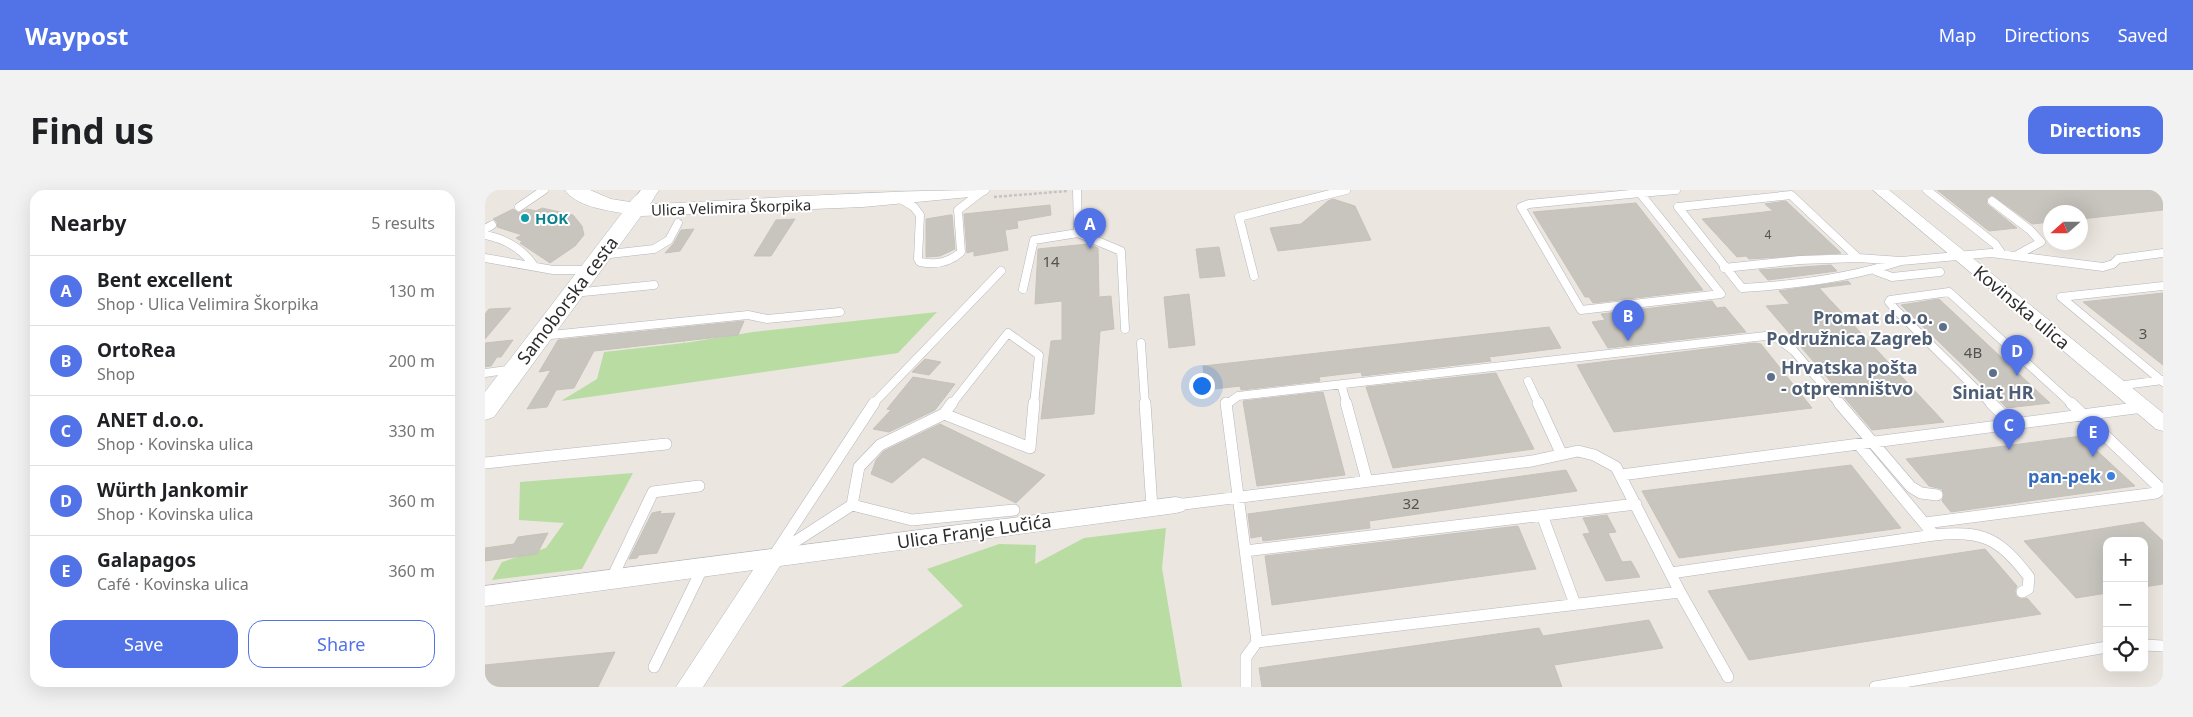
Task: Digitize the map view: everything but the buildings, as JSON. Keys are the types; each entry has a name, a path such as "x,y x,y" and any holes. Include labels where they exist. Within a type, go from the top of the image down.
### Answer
{"main road":[{"name":"Ulica Velimira Škorpika","path":"575,190 606,203 643,199 665,200 869,190"},
{"name":"Ulica Velimira Škorpika","path":"614,190 643,199 683,216 980,190"},
{"name":"Samoborska cesta","path":"485,411 643,199"},
{"path":"595,263 639,226 663,216 683,216"}],"street":[{"name":"Kovinska ulica","path":"1880,190 2163,424"},
{"name":"Ulica Franje Lučića","path":"485,596 774,556 910,530 1176,505"},
{"path":"689,687 774,556"}],"lane":[{"path":"519,207 544,190"},
{"path":"899,198 914,207 920,215 918,259 920,262 935,263 951,260 961,252 958,210 985,190"},
{"path":"1077,190 1078,233"},
{"path":"1254,276 1239,217 1346,190"},
{"path":"1640,193 1721,294 1581,310 1521,207 1529,204 1640,193 1676,190"},
{"path":"1927,190 1995,244 2002,254"},
{"path":"1859,258 1791,195 1680,205 1677,210 1742,288 1748,289 1876,271 1901,261"},
{"path":"1992,201 2030,230 2041,242 2035,247 2016,255"},
{"path":"1023,289 1034,240 1078,233 1121,251 1125,329"},
{"path":"485,235 498,237 527,253 534,266"},
{"path":"1724,268 1800,260 1859,258 1901,261 1960,255 2002,254 2103,267 2113,264 2118,259 2163,253"},
{"path":"485,258 553,270 595,263"},
{"path":"774,556 871,406 993,277 1001,271"},
{"path":"1876,271 1892,277 1941,272"},
{"path":"572,293 654,285"},
{"path":"2162,381 2061,297 2163,286"},
{"path":"1925,523 2156,493 2161,490 2083,414 1949,292 1890,300 1889,302 2013,425"},
{"path":"540,336 748,315 767,319 840,312"},
{"path":"774,556 851,505 859,467 880,445 944,414 1008,332 1039,355 1030,448 944,414"},
{"path":"1257,642 1226,403 1239,396 1765,336 1777,338 1793,350 1911,486 1921,493 1937,495"},
{"path":"1141,344 1152,508"},
{"path":"485,373 516,369"},
{"path":"1528,381 1561,453"},
{"path":"2117,386 2162,381"},
{"path":"1341,384 1367,481"},
{"path":"1621,475 1860,446 2083,414 2143,408"},
{"path":"485,463 666,444"},
{"path":"1860,446 1934,535"},
{"path":"1176,505 1532,460 1561,453 1578,451 1594,455 1616,467 1621,475 1680,592 1728,676"},
{"path":"612,578 653,492 699,486"},
{"path":"1245,551 1636,504"},
{"path":"851,505 910,530 1014,510"},
{"path":"1542,515 1575,604"},
{"path":"1671,573 1971,531 1986,535 1999,544 2029,577 2029,589 2022,592"},
{"path":"654,667 703,567"},
{"path":"1246,687 1244,658 1246,651 1257,642 1680,592"},
{"path":"2148,644 2163,646"},
{"path":"1875,687 2103,648"}],"green space":[{"path":"937,312 898,353 561,401 597,379 604,352 684,343 685,340 685,343 753,332"},
{"path":"633,473 582,569 492,580 502,562 546,548 564,523 519,520 520,482"},
{"path":"1166,528 1162,568 1182,687 841,687 963,606 927,569 999,544 1036,545 1035,564 1084,538"}],"place":[{"name":"HOK","path":"525,218"},
{"name":"Bent excellent","path":"1090,249"},
{"name":"Promat d.o.o. Podružnica Zagreb","path":"1943,327"},
{"name":"OrtoRea","path":"1628,341"},
{"name":"Siniat HR","path":"1993,373"},
{"name":"Würth Jankomir","path":"2017,376"},
{"name":"Hrvatska pošta - otpremništvo","path":"1771,377"},
{"name":"ANET d.o.o.","path":"2009,450"},
{"name":"Galapagos","path":"2093,457"},
{"name":"pan-pek","path":"2111,476"}]}
